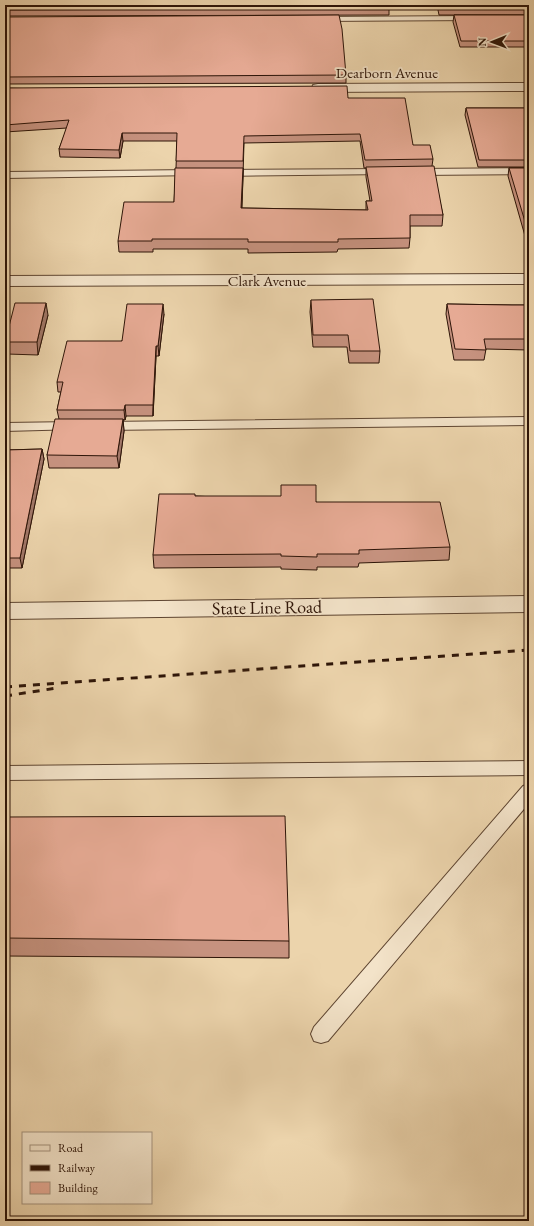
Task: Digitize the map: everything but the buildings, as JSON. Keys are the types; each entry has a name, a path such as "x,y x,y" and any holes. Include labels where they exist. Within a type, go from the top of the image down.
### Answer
{"street":[{"name":"Dearborn Avenue","path":"307,88 529,87"},
{"name":"Clark Avenue","path":"5,281 529,279"},
{"name":"State Line Road","path":"5,611 529,604"}],"lane":[{"path":"315,19 481,18"},
{"path":"410,172 529,171"},
{"path":"5,175 394,172"},
{"path":"5,427 529,421"},
{"path":"5,773 529,768"},
{"path":"320,1034 529,791"}],"railway":[{"path":"5,687 529,650"},
{"path":"5,696 57,688"}]}
